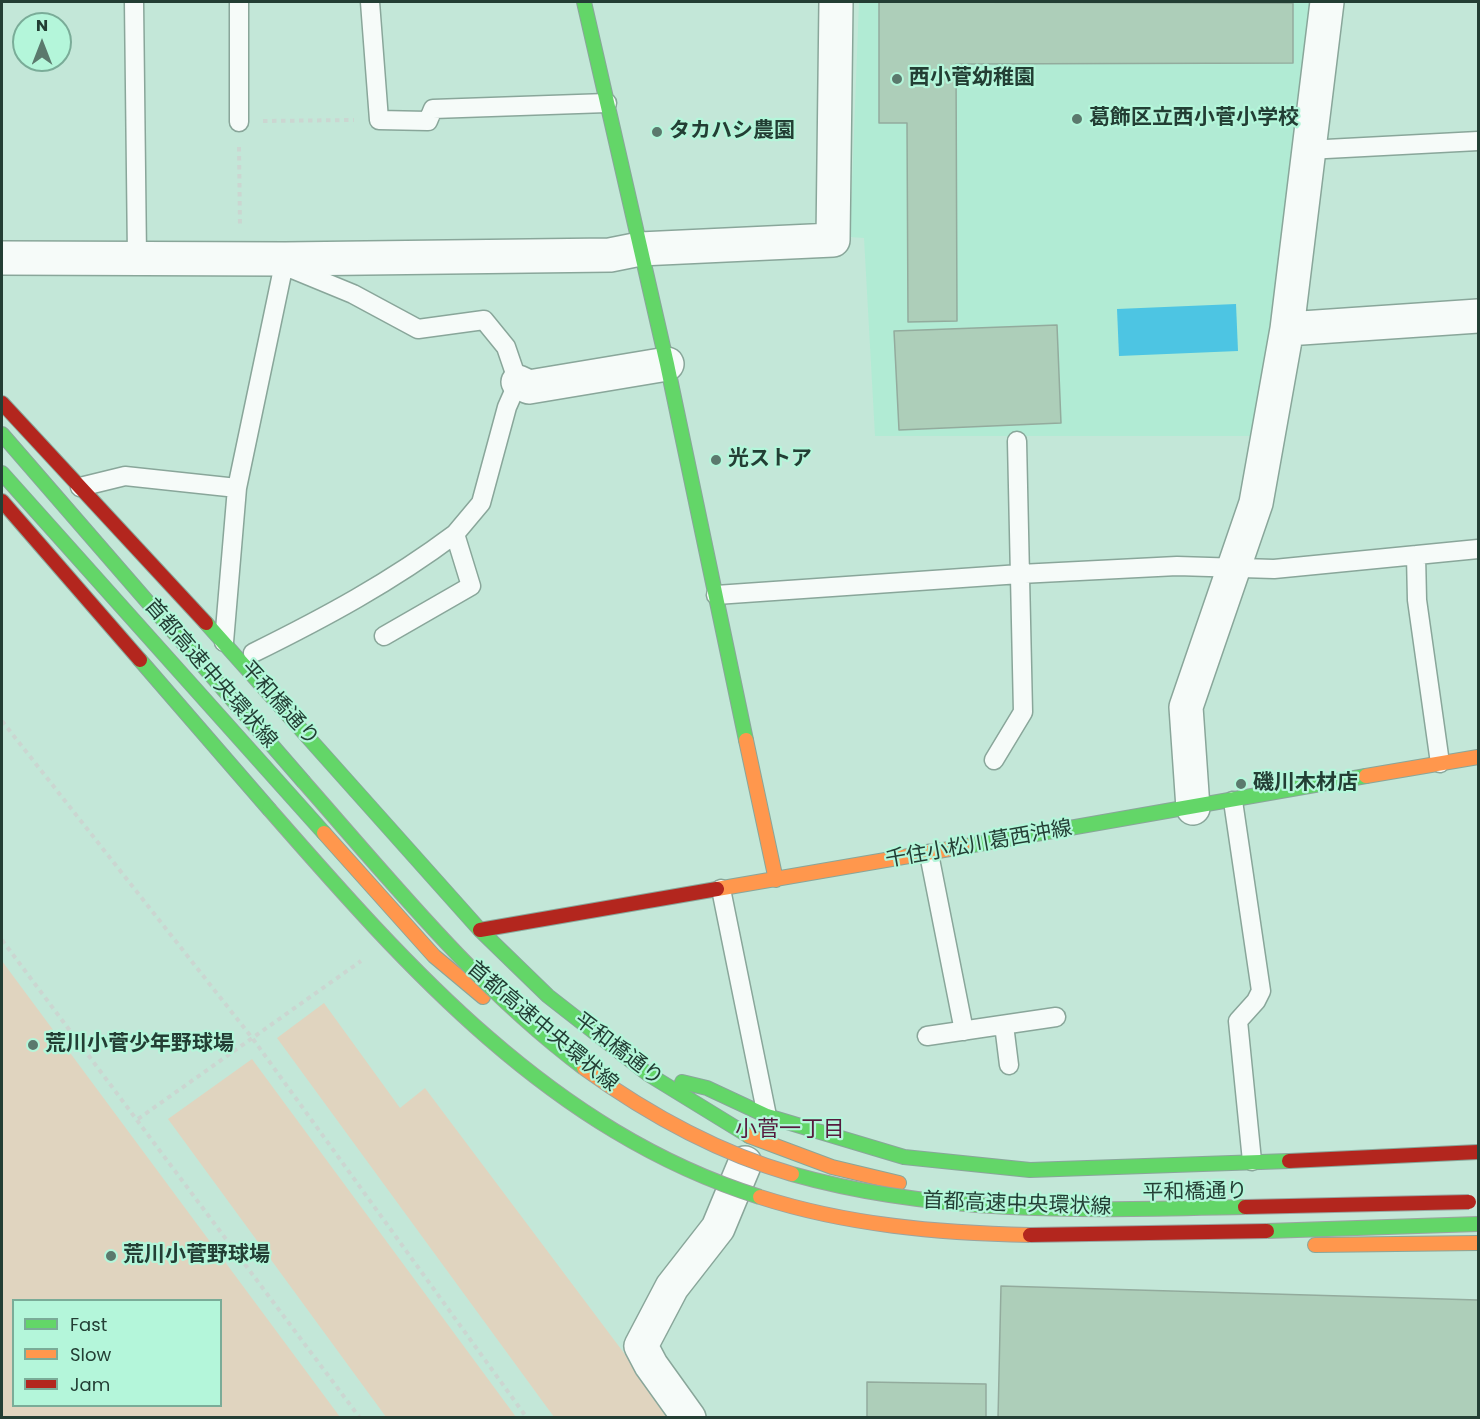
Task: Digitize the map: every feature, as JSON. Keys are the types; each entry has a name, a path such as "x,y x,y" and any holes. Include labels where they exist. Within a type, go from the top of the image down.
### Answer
{"main road":[{"path":"584,2 667,364 776,880"},
{"name":"平和橋通り","path":"2,403 224,642 480,930 548,996 648,1074 760,1127 832,1167 928,1190 1029,1198 1126,1194"},
{"name":"首都高速中央環状線","path":"2,434 303,781 478,976 550,1040 631,1102 724,1151 786,1174 849,1190 900,1199 978,1208 1169,1209 1479,1202"},
{"name":"平和橋通り","path":"2,472 434,956 579,1077 712,1160"},
{"name":"首都高速中央環状線","path":"2,501 269,809 421,978 517,1065 568,1102 615,1131 714,1180 777,1203 829,1216 891,1226 973,1233 1055,1236 1479,1224"},
{"name":"千住小松川葛西沖線","path":"480,930 1479,757"},
{"path":"648,1074 707,1088 760,1127 904,1157 1030,1170 1162,1167 1479,1152"},
{"path":"736,1173 865,1228 933,1239 1052,1248 1159,1247"},
{"path":"1169,1209 1479,1191"},
{"path":"1264,1231 1479,1218"},
{"path":"1301,1245 1479,1243"}],"street":[{"path":"2,258 241,257 283,262 610,255 640,249 833,240 836,2"},
{"path":"1193,808 1186,707 1256,502 1287,328 1307,150 1327,2"},
{"path":"1287,328 1479,316"},
{"path":"518,382 528,387 667,364"},
{"path":"689,1418 651,1365 641,1346 672,1287 718,1228 736,1173 760,1127"}],"lane":[{"path":"134,2 137,257"},
{"path":"239,2 239,122"},
{"path":"370,2 379,120 428,121 433,109 607,103"},
{"path":"1307,150 1479,141"},
{"path":"224,642 237,488 283,262 353,294 418,329 484,320 506,348 518,382 507,407 480,503 455,534 413,566 345,607 253,653"},
{"path":"994,760 1023,712 1017,441"},
{"path":"80,487 125,476 237,488"},
{"path":"384,636 471,586 455,534"},
{"path":"716,595 1020,574 1177,566 1232,570 1274,569 1479,549"},
{"path":"1416,555 1418,600 1440,763"},
{"path":"1233,801 1261,991 1238,1021 1252,1161"},
{"path":"929,854 964,1031"},
{"path":"721,889 760,1127"},
{"path":"927,1036 1056,1017"},
{"path":"1004,1025 1009,1065"}],"path":[{"path":"241,257 239,122 379,120"},
{"path":"2,721 253,1039 527,1418"},
{"path":"2,940 360,1418"},
{"path":"138,1119 361,961"}],"shaded area":[{"name":"葛飾区立西小菅小学校","path":"859,2 1314,2 1259,436 875,436 864,238 850,237"},
{"name":"荒川小菅野球場","path":"2,961 340,1417 2,1417"},
{"path":"324,1003 400,1108 425,1088 672,1417 554,1417 277,1038"},
{"path":"252,1059 516,1417 386,1417 168,1119"}],"water":[{"path":"1236,304 1238,351 1119,356 1117,309"}],"building":[{"path":"879,2 1293,3 1293,63 956,64 957,321 908,322 907,123 879,123"},
{"path":"1057,325 1061,423 899,430 894,331"},
{"path":"1001,1286 1478,1300 1478,1418 998,1418"},
{"path":"867,1382 986,1384 986,1418 867,1418"}],"traffic: fast":[{"path":"584,2 667,364 746,740"},
{"path":"2,434 303,781"},
{"path":"2,473 324,833"},
{"path":"206,623 480,930 548,996 648,1074 749,1136"},
{"path":"140,660 269,809"},
{"path":"967,846 1366,776"},
{"path":"303,781 402,895 471,968 545,1037 584,1068"},
{"path":"269,809 321,869 430,984 488,1038 549,1087 615,1131 685,1168 760,1197"},
{"path":"682,1082 707,1088 767,1116 904,1157 1030,1170 1289,1161"},
{"path":"792,1174 848,1188 961,1204 1074,1209 1245,1207"},
{"path":"1267,1231 1478,1224"}],"traffic: slow":[{"path":"746,740 776,880"},
{"path":"1366,776 1478,757"},
{"path":"324,833 434,956 483,997"},
{"path":"717,889 967,846"},
{"path":"584,1068 633,1101 684,1130 737,1155 792,1174"},
{"path":"749,1136 832,1167 899,1183"},
{"path":"760,1197 793,1207 893,1226 1030,1235"},
{"path":"1315,1245 1478,1243"}],"traffic: jam":[{"path":"2,403 206,623"},
{"path":"2,501 140,660"},
{"path":"480,930 717,889"},
{"path":"1289,1161 1478,1152"},
{"path":"1245,1207 1469,1202"},
{"path":"1030,1235 1267,1231"}],"place":[{"name":"西小菅幼稚園","path":"897,79"},
{"name":"葛飾区立西小菅小学校","path":"1077,119"},
{"name":"タカハシ農園","path":"657,132"},
{"name":"光ストア","path":"716,460"},
{"name":"磯川木材店","path":"1241,784"},
{"name":"荒川小菅少年野球場","path":"33,1045"},
{"name":"荒川小菅野球場","path":"111,1256"}],"district":[{"name":"小菅一丁目","path":"790,1130"}]}
